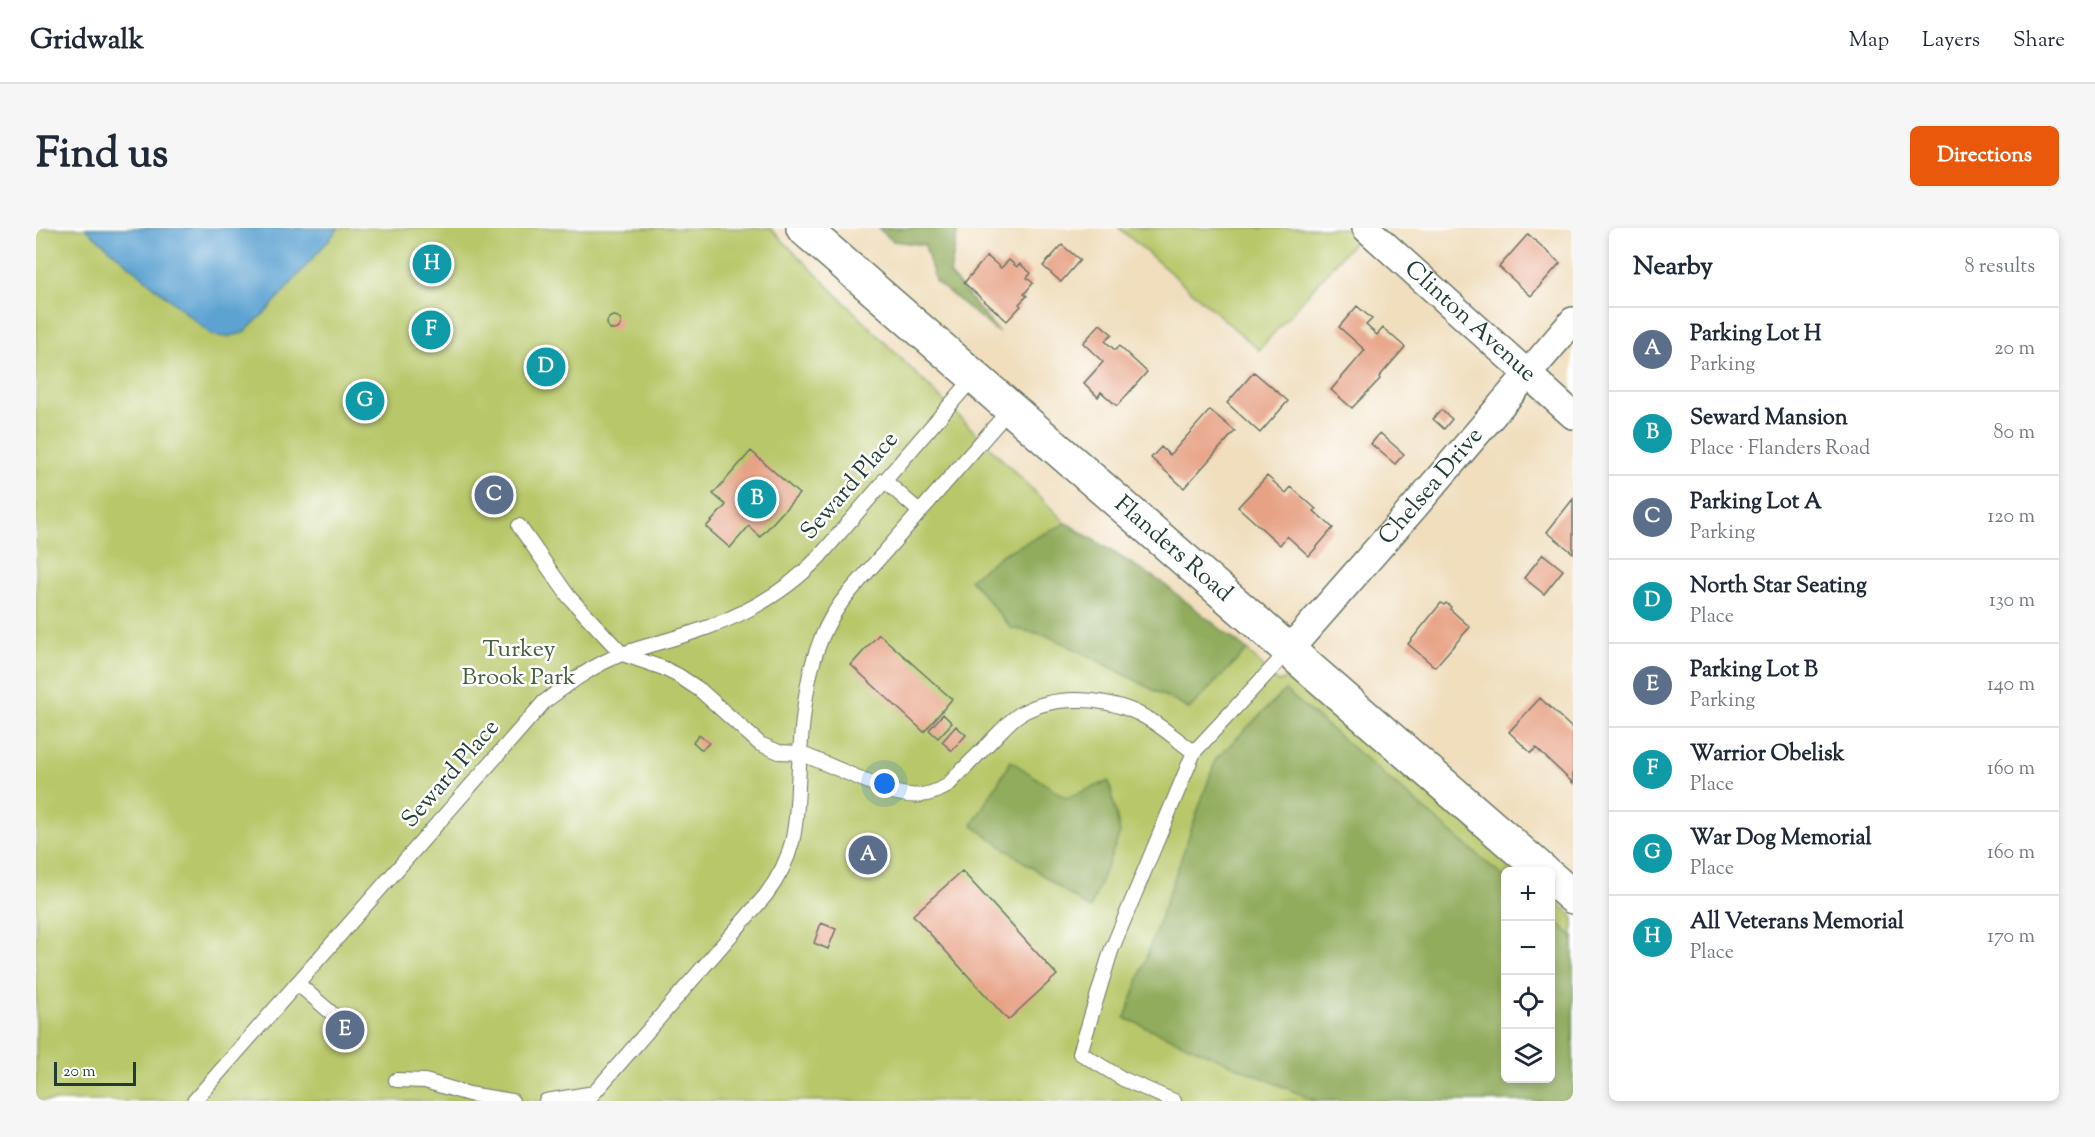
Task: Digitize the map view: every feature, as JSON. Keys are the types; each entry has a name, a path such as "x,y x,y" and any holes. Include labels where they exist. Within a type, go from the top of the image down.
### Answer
{"main road":[{"name":"Flanders Road","path":"803,228 1538,867"},
{"path":"1555,881 1573,897"}],"street":[{"name":"Clinton Avenue","path":"1366,228 1573,416"},
{"name":"Chelsea Drive","path":"1288,651 1573,321"}],"lane":[{"name":"Seward Place","path":"194,1101 544,702 594,667 622,654 708,627 740,613 787,586 819,557 974,377"},
{"path":"546,1101 590,1097 765,896 782,873 795,826 800,753 810,670 825,627 840,603 1010,409"},
{"path":"885,480 920,512"},
{"path":"519,526 568,597 622,654 679,676 700,690 760,744 779,752 800,753 890,791 906,796 921,797 935,793 947,786 1019,715 1040,705 1058,701 1082,700 1126,708 1146,717 1194,752"},
{"path":"1174,1101 1124,1079 1080,1053 1111,951 1194,752 1288,651"},
{"path":"297,982 351,1030"},
{"path":"396,1080 425,1081 469,1094 512,1101"}],"green space":[{"name":"Turkey Brook Park","path":"36,228 770,228 1066,523 1161,582 1247,650 1278,682 1294,675 1516,867 1501,867 1501,1083 1555,1083 1555,900 1573,916 1573,1101 36,1101"},
{"path":"878,228 958,228 950,274 999,333 935,281 925,245 893,241"},
{"path":"1119,228 1348,228 1358,237 1259,350"},
{"path":"1066,523 1161,582 1247,650 1189,709 1046,635 1011,628 970,579 1003,554"},
{"path":"1285,690 1501,875 1501,1083 1555,1083 1555,920 1573,936 1573,1101 1316,1101 1125,1018 1216,759"},
{"path":"1011,761 1066,798 1109,781 1120,833 1090,909 972,825"}],"water":[{"path":"85,228 339,228 267,311 243,333 226,337 212,335"}],"building":[{"path":"1528,234 1560,263 1531,296 1499,267"},
{"path":"1062,245 1080,260 1061,282 1043,266"},
{"path":"987,256 1001,268 1009,260 1017,267 1020,264 1031,273 1027,278 1033,283 1024,294 1027,296 1007,321 964,283"},
{"path":"1357,306 1372,319 1366,325 1377,335 1383,328 1405,347 1379,377 1380,379 1352,408 1331,390 1365,350 1339,327"},
{"path":"614,316 619,318 621,323 619,328 614,330 609,328 607,323 609,318"},
{"path":"1100,324 1112,334 1105,341 1115,350 1119,346 1147,372 1117,406 1101,392 1098,397 1084,383 1103,362 1083,343"},
{"path":"1254,372 1288,401 1260,433 1227,403"},
{"path":"1210,410 1235,431 1184,488 1151,458 1161,447 1170,455"},
{"path":"1441,410 1452,419 1444,429 1433,419"},
{"path":"1380,433 1404,454 1395,464 1371,444"},
{"path":"751,451 799,494 760,537 749,526 730,548 706,527 726,505 713,494"},
{"path":"1267,476 1286,493 1291,487 1333,528 1309,556 1287,536 1280,545 1238,507"},
{"path":"1573,499 1573,553 1547,532"},
{"path":"1543,554 1563,570 1544,594 1524,578"},
{"path":"1441,603 1444,605 1446,603 1451,607 1450,609 1470,627 1435,667 1408,644"},
{"path":"879,634 952,699 924,732 851,665"},
{"path":"1540,698 1573,729 1573,783 1536,748 1531,753 1509,732"},
{"path":"943,714 952,723 938,738 929,730"},
{"path":"956,726 966,735 952,751 942,742"},
{"path":"699,735 709,743 702,750 693,742"},
{"path":"962,871 1057,975 1008,1020 913,915"},
{"path":"821,923 836,929 828,949 814,943"}],"place":[{"name":"All Veterans Memorial","path":"432,264"},
{"name":"Warrior Obelisk","path":"431,330"},
{"name":"North Star Seating","path":"546,367"},
{"name":"War Dog Memorial","path":"365,401"},
{"name":"Parking Lot A","path":"494,495"},
{"name":"Seward Mansion","path":"757,499"},
{"name":"Parking Lot H","path":"868,855"},
{"name":"Parking Lot B","path":"345,1030"}]}
